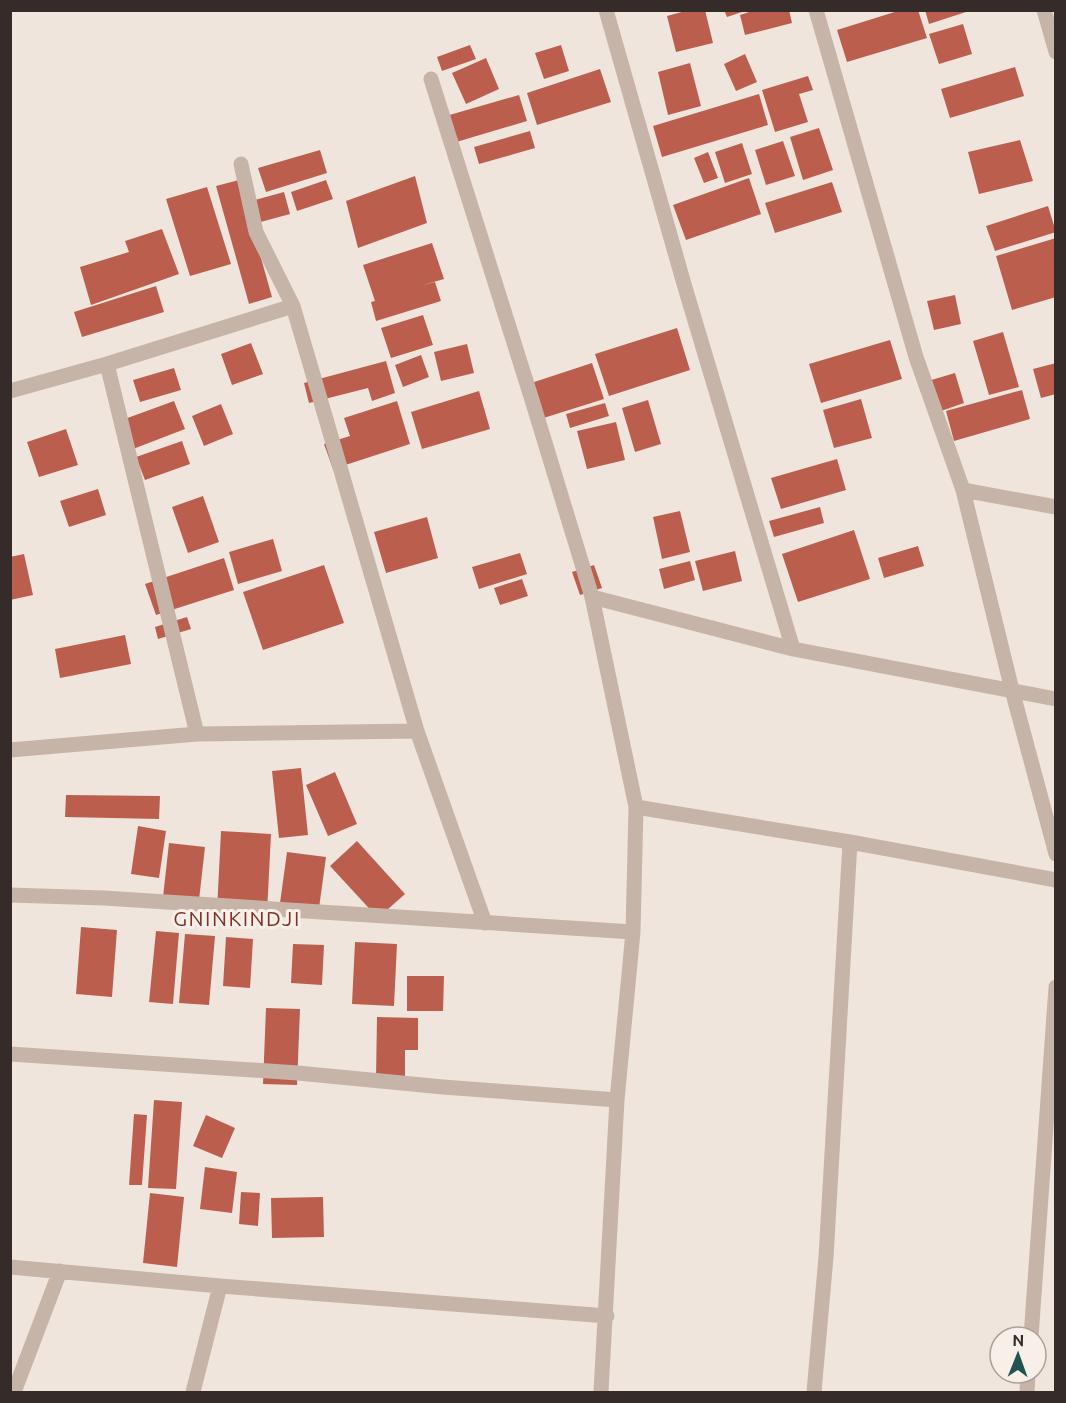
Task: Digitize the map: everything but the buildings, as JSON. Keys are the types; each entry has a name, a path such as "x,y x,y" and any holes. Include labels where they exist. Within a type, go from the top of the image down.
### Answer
{"street":[{"path":"606,10 684,284 793,649"},
{"path":"816,10 916,357 963,490 1012,690 1056,854"},
{"path":"1044,10 1056,52"},
{"path":"431,80 532,400 591,597 636,807 633,932 617,1100 607,1316 601,1392"},
{"path":"241,164 256,232 293,306 417,731 485,923"},
{"path":"10,391 107,364 293,306"},
{"path":"107,364 197,734"},
{"path":"963,490 1056,507"},
{"path":"591,597 793,649 1056,699"},
{"path":"10,750 197,734 417,731"},
{"path":"636,807 850,842 1056,880"},
{"path":"814,1392 826,1257 850,842"},
{"path":"10,895 127,899 633,932"},
{"path":"1032,1325 1056,987"},
{"path":"10,1054 286,1072 617,1100"},
{"path":"10,1267 220,1287 607,1316"},
{"path":"14,1392 60,1271"},
{"path":"193,1392 220,1287"}],"district":[{"name":"GNINKINDJI","path":"237,918"}]}
